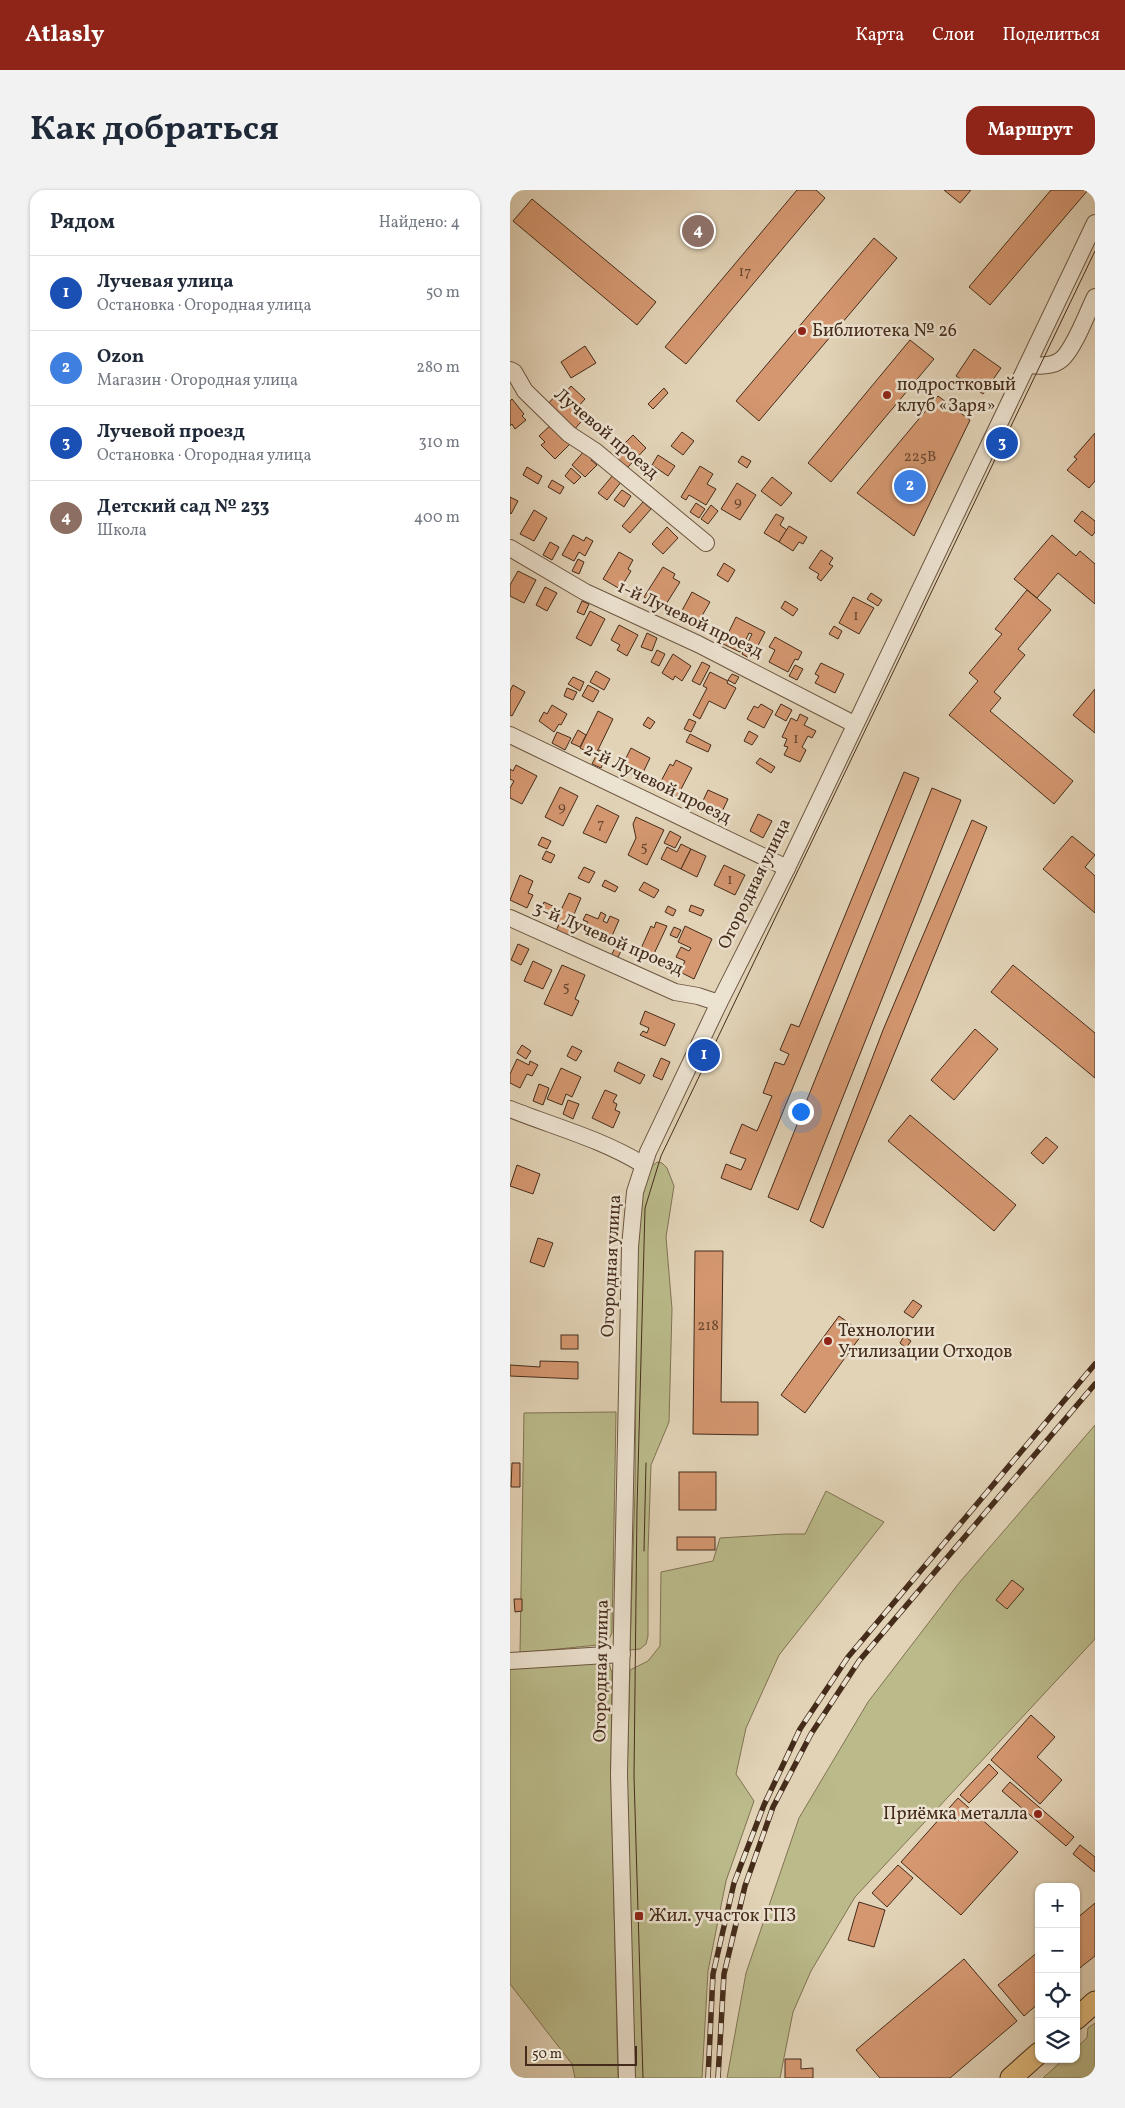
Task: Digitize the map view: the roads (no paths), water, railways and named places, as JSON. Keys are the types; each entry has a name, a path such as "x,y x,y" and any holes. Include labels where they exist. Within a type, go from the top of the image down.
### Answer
{"main road":[{"path":"1078,2018 1095,2002"},
{"path":"1080,2019 1095,2014"},
{"path":"1011,2078 1035,2056"}],"street":[{"name":"Огородная улица","path":"627,2078 619,1774 630,1247 635,1192 642,1164 719,1002 787,868 854,724 1095,223"},
{"path":"1028,365 1048,365 1062,359 1076,338 1095,297"},
{"name":"Лучевой проезд","path":"510,370 514,372 525,391 569,434 595,451 706,543"},
{"name":"1-й Лучевой проезд","path":"510,548 586,592 698,644 854,724"},
{"name":"2-й Лучевой проезд","path":"510,736 787,868"},
{"name":"3-й Лучевой проезд","path":"510,918 675,992 719,1002"},
{"path":"510,1109 554,1126 578,1132 622,1152 642,1164"},
{"path":"510,1661 622,1654"}],"tram line":[{"path":"643,2078 634,1776 637,1509 645,1208 661,1156 1095,251"},
{"path":"644,1551 646,1463"}],"railway":[{"path":"708,2078 713,1974 734,1883 764,1805 800,1729 848,1657 1095,1364"},
{"path":"718,2078 724,1974 745,1886 773,1807 811,1734 859,1661 1095,1384"}],"place":[{"name":"Детский сад № 233","path":"698,231"},
{"name":"Библиотека № 26","path":"802,331"},
{"name":"подростковый клуб «Заря»","path":"887,395"},
{"name":"Лучевой проезд","path":"1002,443"},
{"name":"Ozon","path":"910,486"},
{"name":"Лучевая улица","path":"704,1055"},
{"name":"Технологии Утилизации Отходов","path":"828,1341"},
{"name":"Приёмка металла","path":"1038,1814"},
{"name":"Жил. участок ГПЗ","path":"639,1916"}]}
